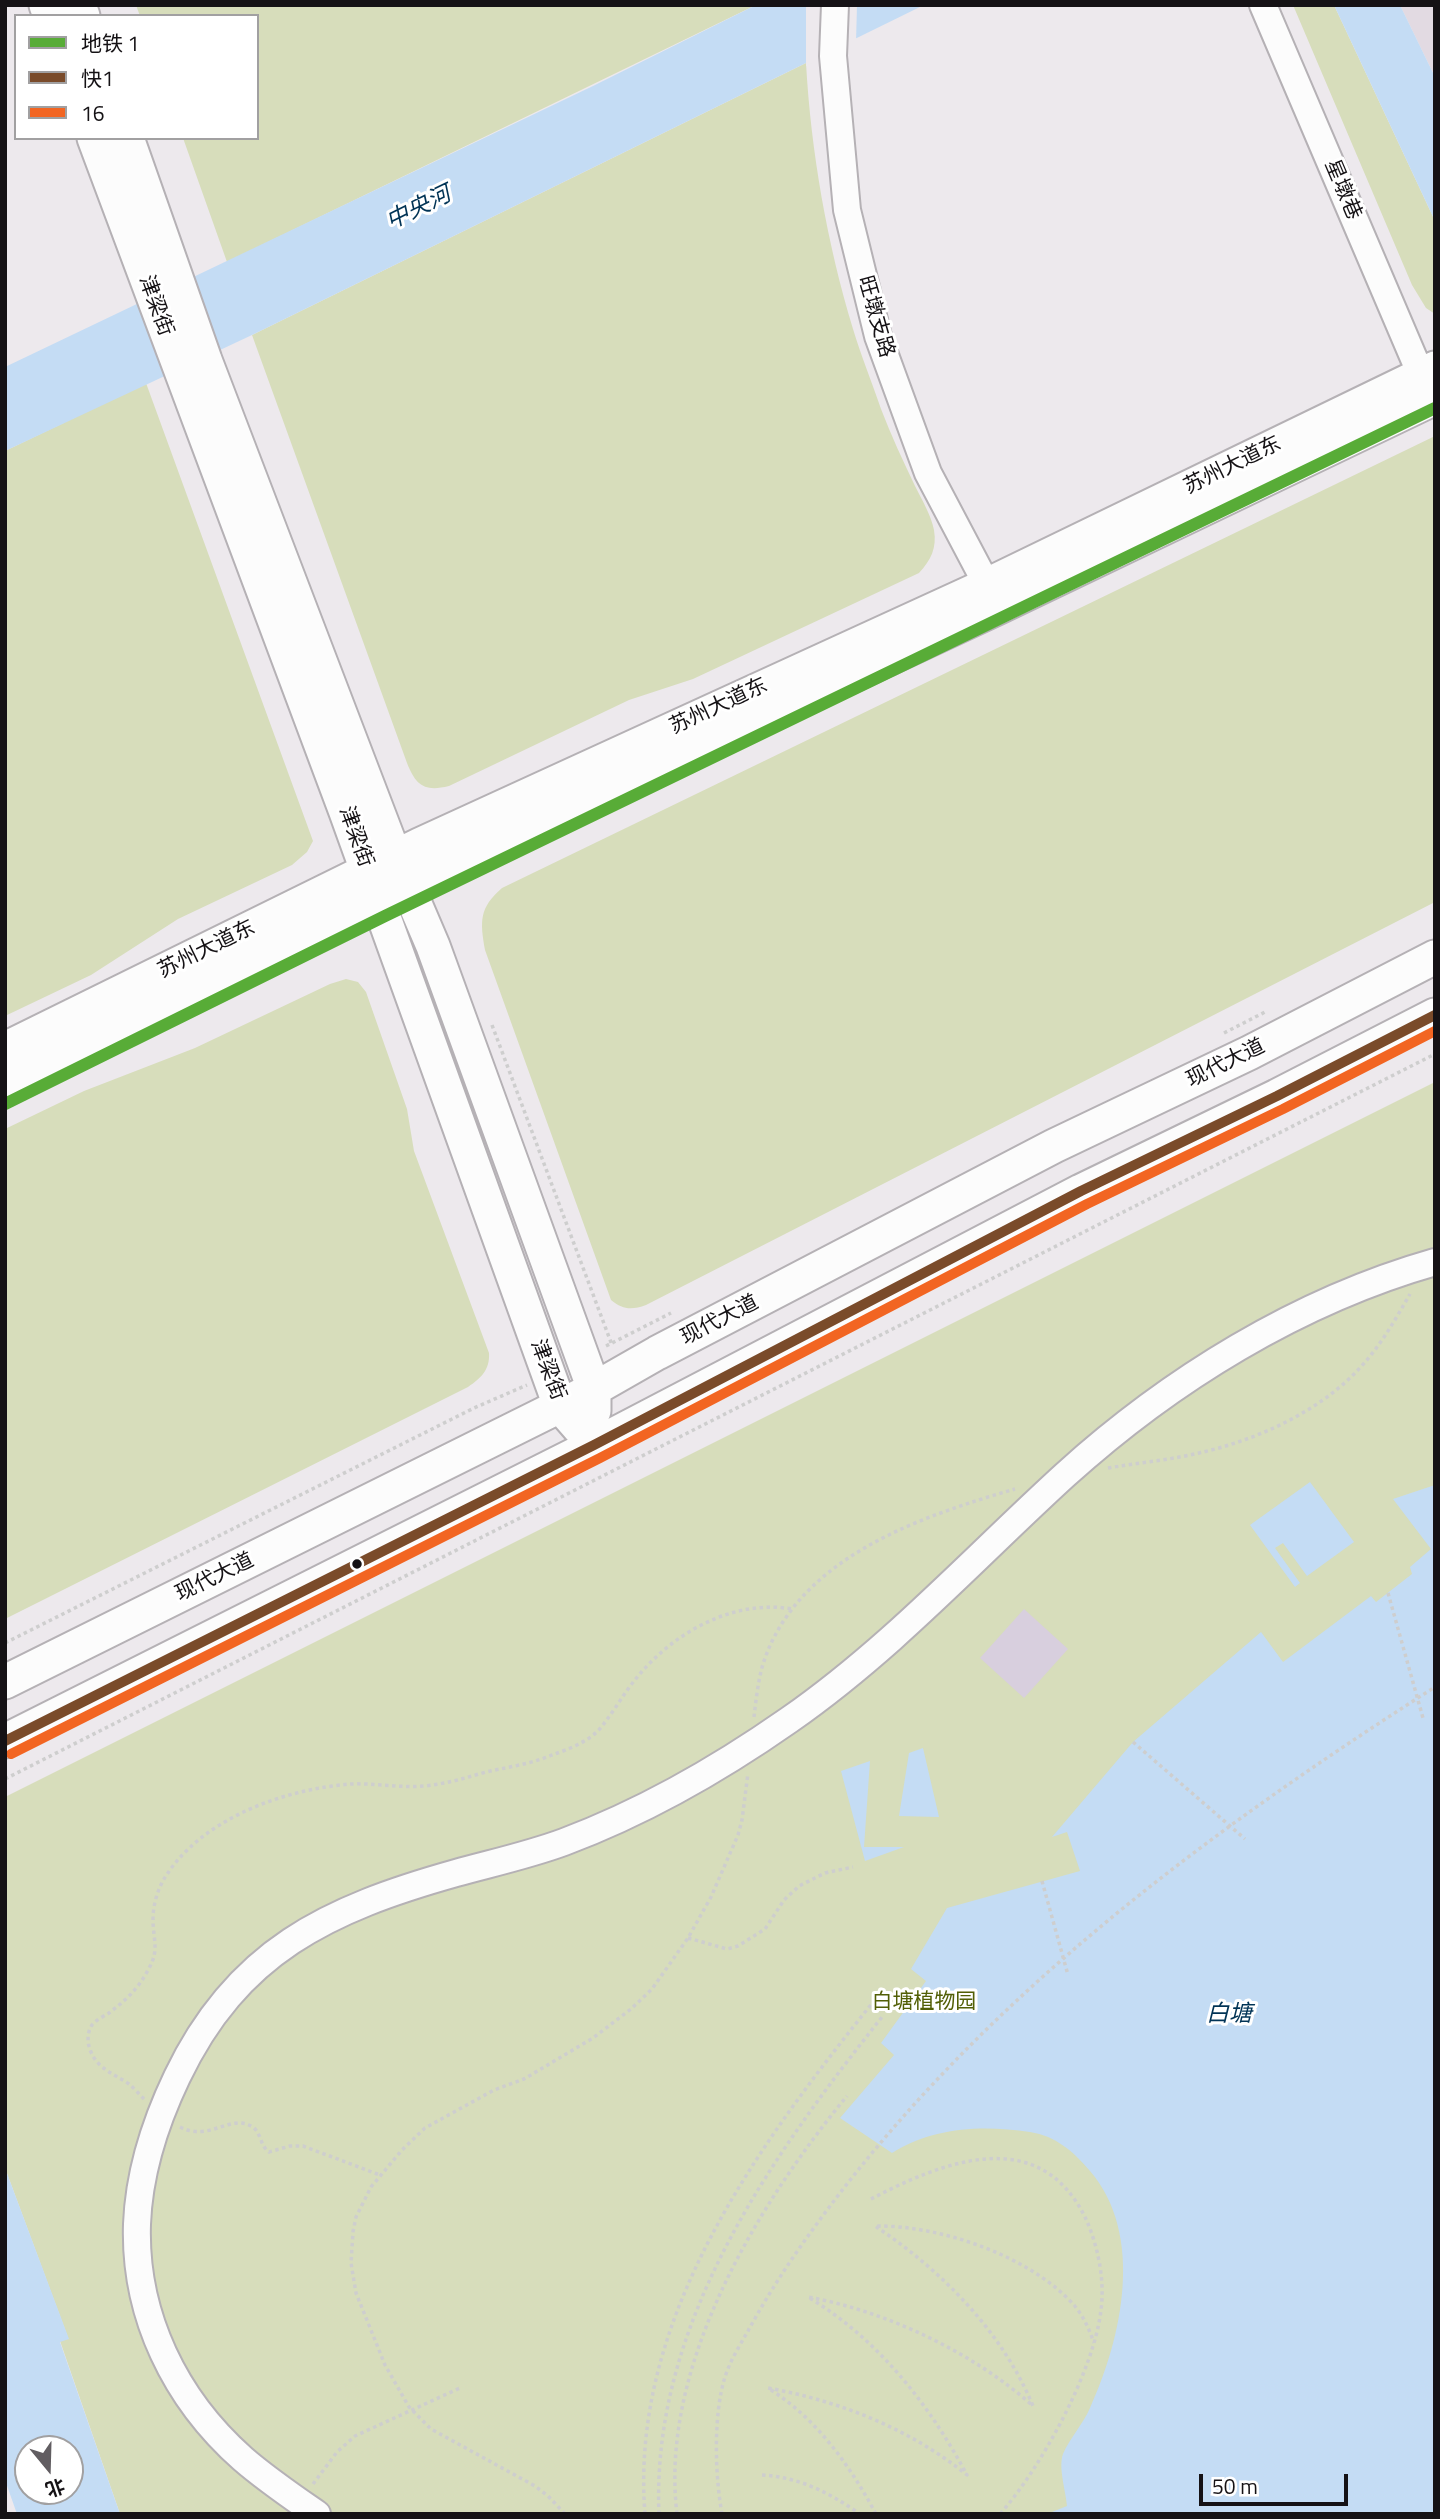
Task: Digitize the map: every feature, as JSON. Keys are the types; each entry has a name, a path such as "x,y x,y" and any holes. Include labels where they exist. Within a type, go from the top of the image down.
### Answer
{"main road":[{"name":"津梁街","path":"95,140 164,286"},
{"name":"津梁街","path":"128,140 164,286 387,877 548,1375 560,1406 594,1445"},
{"name":"苏州大道东","path":"5,1049 387,877 993,596 1430,380"},
{"name":"苏州大道东","path":"5,1084 387,877"},
{"name":"津梁街","path":"387,877 433,946 594,1389 594,1445"},
{"name":"现代大道","path":"5,1682 594,1389 657,1353 1055,1146 1249,1053 1435,957"},
{"path":"5,1741 594,1445 1081,1191 1277,1096 1435,1015"}],"street":[{"name":"旺墩支路","path":"835,5 833,56 847,210 877,336 928,473 993,596"},
{"name":"星墩巷","path":"1263,5 1430,380"},
{"path":"309,2508 270,2482 240,2456 192,2404 162,2351 144,2300 137,2240 143,2171 163,2109 197,2039 220,2005 250,1972 272,1953 311,1929 352,1909 405,1889 526,1855 584,1835 662,1798 751,1745 793,1717 867,1660 945,1590 1066,1474 1179,1386 1247,1343 1310,1309 1364,1285 1435,1262"}],"path":[{"path":"1213,1039 1274,1008"},
{"path":"5,1779 1435,1054"},
{"path":"1103,1469 1178,1458 1220,1448 1265,1431 1317,1404 1343,1385 1365,1363 1435,1262"},
{"path":"582,1359 682,1308"},
{"path":"5,1643 474,1408 548,1375"},
{"path":"565,2514 536,2486 431,2429 411,2410 392,2379 356,2293 351,2263 353,2232 359,2209 370,2187 425,2128 494,2090 524,2079 605,2030 652,1989 688,1938 707,1904 738,1835 745,1803 760,1679 770,1650 792,1609 842,1562 899,1530 951,1508 1020,1487"},
{"path":"1388,1593 1423,1718"},
{"path":"722,2514 717,2449 725,2376 740,2344 778,2280 822,2217 870,2156 967,2049 1093,1931 1229,1826 1336,1750 1435,1687"},
{"path":"1133,1742 1245,1839"},
{"path":"688,1938 727,1949 738,1946 765,1928 784,1900 799,1886 825,1873 853,1867"},
{"path":"1042,1881 1068,1975"},
{"path":"645,2514 642,2486 645,2441 653,2392 668,2339 691,2280 722,2216 764,2148 815,2075 878,1996"},
{"path":"659,2514 659,2463 669,2398 693,2321 711,2277 762,2182 796,2130 882,2017"},
{"path":"677,2514 675,2480 680,2428 692,2373 710,2319 735,2265 769,2204 812,2139 847,2096"},
{"path":"871,2199 931,2171 979,2159 1017,2160 1047,2172 1059,2181 1077,2203 1089,2226 1096,2249 1102,2294 1094,2343 1078,2385 1057,2427 1000,2514"},
{"path":"876,2514 855,2477 826,2438 799,2410 768,2388 816,2400 878,2421 931,2448 967,2475 932,2418 891,2365 850,2325 808,2297 876,2316 932,2340 992,2374 1032,2406 1011,2364 971,2309 922,2261 875,2226 944,2235 1008,2259 1035,2274 1074,2305 1086,2321 1094,2343"},
{"path":"309,2508 326,2466 348,2441 460,2388"},
{"path":"762,2475 791,2479 809,2485 860,2514"}],"shaded area":[{"path":"1400,5 1435,5 1435,77"}],"green space":[{"path":"136,5 756,5 227,262 184,140 259,140 259,14 139,14"},
{"path":"1293,5 1334,5 1435,221 1435,314 1426,308 1412,285"},
{"path":"806,63 816,164 835,264 856,339 881,409 933,524 935,542 930,558 919,573 693,679 629,700 449,786 434,788 422,785 414,777 407,763 252,335"},
{"path":"146,383 313,841 307,852 292,865 178,919 91,975 5,1016 5,451"},
{"path":"1435,436 1435,902 646,1305 628,1308 611,1300 485,950 483,916 494,895 502,888"},
{"path":"346,979 358,982 366,992 407,1109 414,1151 489,1353 486,1369 481,1377 468,1387 5,1619 5,1129 84,1091 195,1048 330,984"},
{"name":"白塘植物园","path":"1435,1082 1435,2514 120,2514 60,2341 68,2338 5,2168 5,1797"}],"water":[{"name":"中央河","path":"756,5 924,5 252,335 5,451 5,367 593,86"},
{"path":"1334,5 1400,5 1435,77 1435,221"},
{"path":"1310,1482 1354,1542 1307,1576 1283,1543 1275,1548 1300,1583 1295,1587 1250,1525"},
{"name":"白塘","path":"1435,1485 1435,2514 1047,2514 1067,2506 1062,2472 1063,2454 1087,2414 1101,2380 1119,2319 1123,2256 1118,2225 1107,2197 1078,2157 1056,2141 1039,2134 994,2129 959,2130 925,2138 892,2153 840,2118 894,2055 881,2043 926,1981 911,1969 947,1908 1080,1871 1067,1832 1052,1837 1133,1742 1261,1632 1283,1662 1371,1596 1376,1602 1412,1574 1410,1567 1431,1549 1393,1499"},
{"path":"923,1748 939,1817 899,1816 909,1753"},
{"path":"870,1761 864,1847 904,1847 865,1861 841,1771"},
{"path":"5,2168 69,2339 60,2342 120,2514 17,2514 5,2480"}],"pier":[{"path":"806,5 857,5 856,42 806,66"}],"building":[{"path":"1024,1609 1068,1649 1024,1698 980,1658"}],"metro line":[{"name":"1","path":"5,1104 385,916 1435,408"}],"transit line":[{"name":"快1","path":"5,1741 594,1445 1081,1191 1277,1096 1435,1015"},
{"name":"16","path":"11,1754 600,1458 1087,1204 1283,1109 1435,1031"}]}
